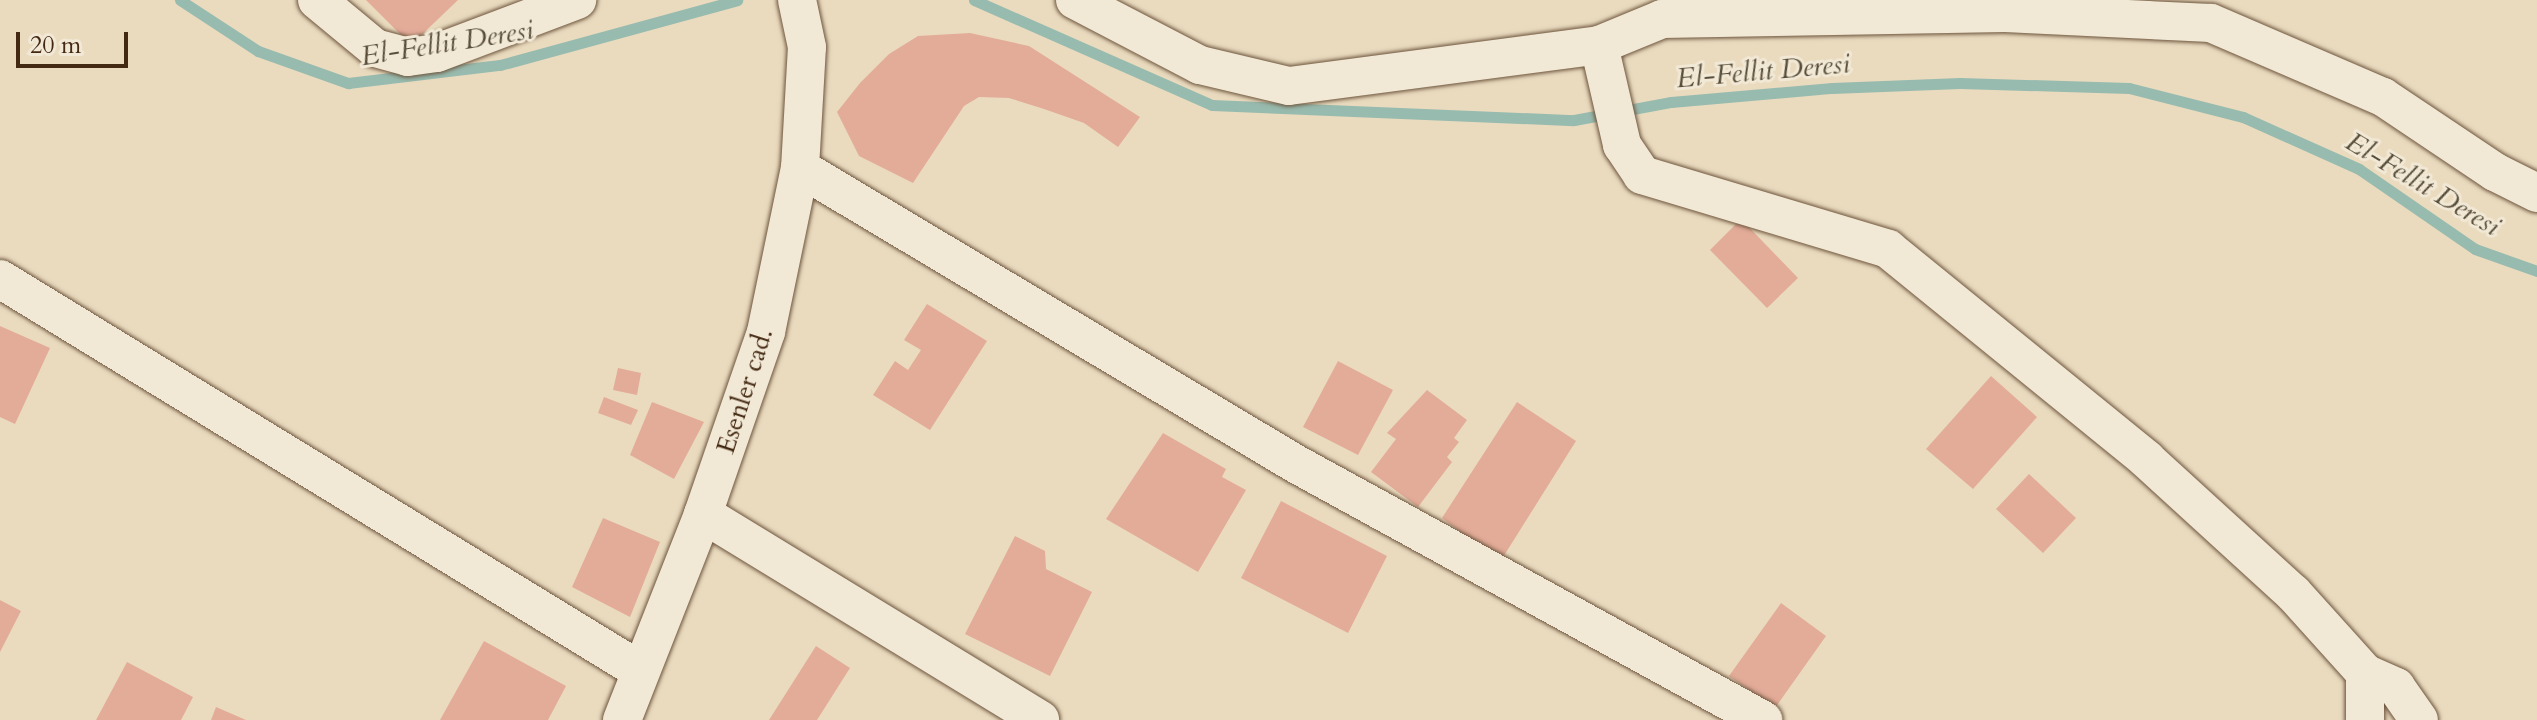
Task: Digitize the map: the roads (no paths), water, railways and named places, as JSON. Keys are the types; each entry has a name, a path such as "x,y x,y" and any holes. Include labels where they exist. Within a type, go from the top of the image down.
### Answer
{"street":[{"path":"317,0 375,48 408,57 437,53 552,4"},
{"name":"Esenler cad.","path":"622,720 639,670 703,514 766,332 800,168 807,47 797,0"},
{"path":"1075,0 1200,65 1289,86 1599,45 1662,19 2005,13 2211,23 2383,97 2495,172 2537,193"},
{"path":"1599,45 1620,137 1642,175 1888,249 2146,459 2293,593 2365,673 2396,687 2419,720"},
{"path":"800,168 1296,464 1763,720"},
{"path":"0,279 639,670"},
{"path":"703,514 1040,720"},
{"path":"2365,673 2365,720"}],"waterway":[{"name":"El-Fellit Deresi","path":"180,0 258,51 348,83 500,65 737,0"},
{"name":"El-Fellit Deresi","path":"974,0 1212,105 1574,120 1671,102 1832,88 1960,83 2129,88 2243,117 2359,169 2475,249 2537,271"}]}
